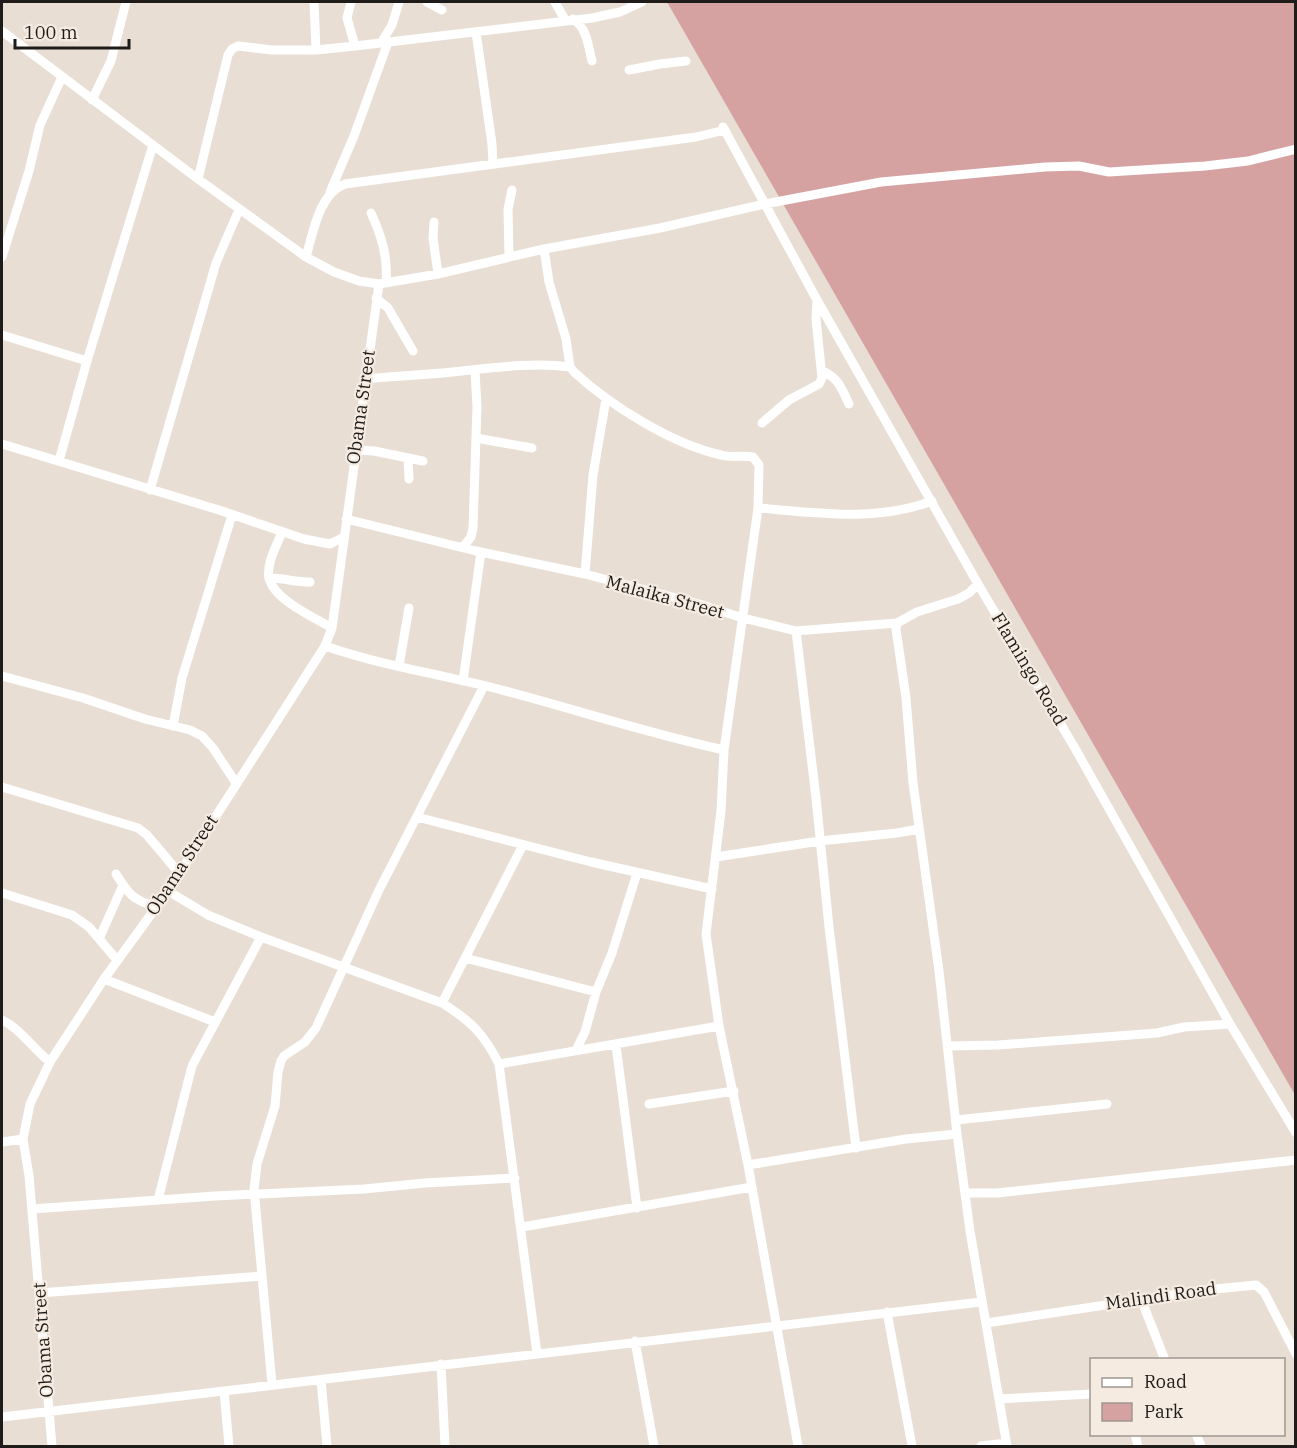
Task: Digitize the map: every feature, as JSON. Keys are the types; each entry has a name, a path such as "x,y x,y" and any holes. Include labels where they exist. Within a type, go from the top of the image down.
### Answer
{"street":[{"path":"92,100 111,61 126,2"},
{"path":"314,2 316,50"},
{"path":"351,2 347,18 355,46"},
{"path":"306,257 321,211 354,136 399,2"},
{"path":"427,2 442,10"},
{"path":"555,2 569,20 582,28 592,61"},
{"path":"198,179 228,55 238,46 272,50 316,50 355,46 592,18 620,12 642,2"},
{"path":"2,31 239,210 306,257 334,272 359,281 383,283 438,274 544,249 660,228 765,204 881,182 993,170 1078,166 1109,172 1206,166 1248,161 1296,148"},
{"path":"330,192 345,184 493,164 476,32"},
{"path":"629,70 686,61"},
{"path":"2,257 6,228 29,171 40,125 62,77"},
{"name":"Flamingo Road","path":"493,164 696,137 724,129 817,300 978,584 1076,750 1230,1024 1296,1133"},
{"path":"59,461 153,145"},
{"path":"509,257 508,209 512,190"},
{"path":"150,489 216,263 239,210"},
{"name":"Obama Street","path":"51,1446 40,1293 23,1139 30,1104 50,1062 117,960 168,891 325,646 332,628 376,298 383,283 387,258 371,213"},
{"path":"434,222 433,238 438,274"},
{"path":"544,249 551,291 566,339 570,367"},
{"path":"376,298 388,308 413,351"},
{"path":"762,423 789,400 819,384 822,378 816,319 817,300"},
{"path":"2,335 87,361"},
{"path":"364,379 475,370 497,366 558,365 570,367 606,399 660,432 719,455 753,457 759,465 758,508 724,750 721,811 706,934 719,1026 748,1165 798,1446"},
{"path":"463,681 479,551 471,537 476,438 475,370"},
{"path":"822,370 840,384 849,404"},
{"path":"585,574 593,475 606,399"},
{"path":"476,438 532,448"},
{"path":"2,444 315,542 330,544 344,537"},
{"path":"356,450 374,451 423,461"},
{"path":"408,458 409,479"},
{"path":"758,508 854,515 895,512 932,501"},
{"path":"173,726 182,678 232,515"},
{"name":"Malaika Street","path":"346,519 585,574 796,631 897,623 917,612 958,599 978,584"},
{"path":"282,532 271,563 269,578 276,590 294,607 332,628"},
{"path":"463,547 471,537"},
{"path":"330,544 342,555"},
{"path":"269,578 310,582"},
{"path":"399,666 409,608"},
{"path":"897,623 919,829 948,1046 957,1134 981,1302 1006,1445 981,1446"},
{"path":"796,631 828,927 856,1148"},
{"path":"325,646 358,658 484,686 663,737 724,750"},
{"path":"2,676 190,730 202,736 225,764 236,783"},
{"path":"272,1384 254,1195 257,1164 275,1106 281,1061 284,1056 305,1042 316,1028 379,890 484,686"},
{"path":"2,787 138,828 147,835 179,873"},
{"path":"417,817 637,873 712,889"},
{"path":"716,858 919,829"},
{"path":"442,1003 523,845"},
{"path":"576,1050 585,1032 596,992 612,953 637,873"},
{"path":"116,874 129,895 156,906"},
{"path":"99,939 123,885"},
{"path":"168,891 208,915 261,937 442,1003 462,1015 477,1028 488,1042 499,1064 537,1354"},
{"path":"2,893 72,915 81,921 117,960"},
{"path":"158,1200 192,1066 261,937"},
{"path":"465,958 596,992"},
{"path":"104,979 215,1022"},
{"path":"2,1020 20,1033 36,1051 50,1062"},
{"path":"948,1046 998,1045 1157,1033 1184,1027 1230,1024"},
{"path":"499,1064 719,1026"},
{"path":"616,1045 636,1208"},
{"path":"649,1104 734,1092"},
{"path":"956,1120 1107,1104"},
{"path":"748,1165 906,1139 957,1134"},
{"path":"2,1142 23,1139"},
{"path":"966,1193 997,1193 1296,1160"},
{"path":"32,1209 515,1178"},
{"path":"522,1227 752,1187"},
{"path":"40,1293 262,1276"},
{"name":"Malindi Road","path":"986,1323 1141,1299 1256,1285 1264,1292 1296,1354"},
{"path":"1141,1299 1165,1358"},
{"path":"2,1417 981,1302"},
{"path":"887,1312 912,1446"},
{"path":"635,1341 654,1446"},
{"path":"441,1364 445,1446"},
{"path":"321,1380 327,1446"},
{"path":"224,1391 229,1446"},
{"path":"999,1400 1090,1394"}],"green space":[{"path":"667,2 1295,2 1295,1095"}]}
